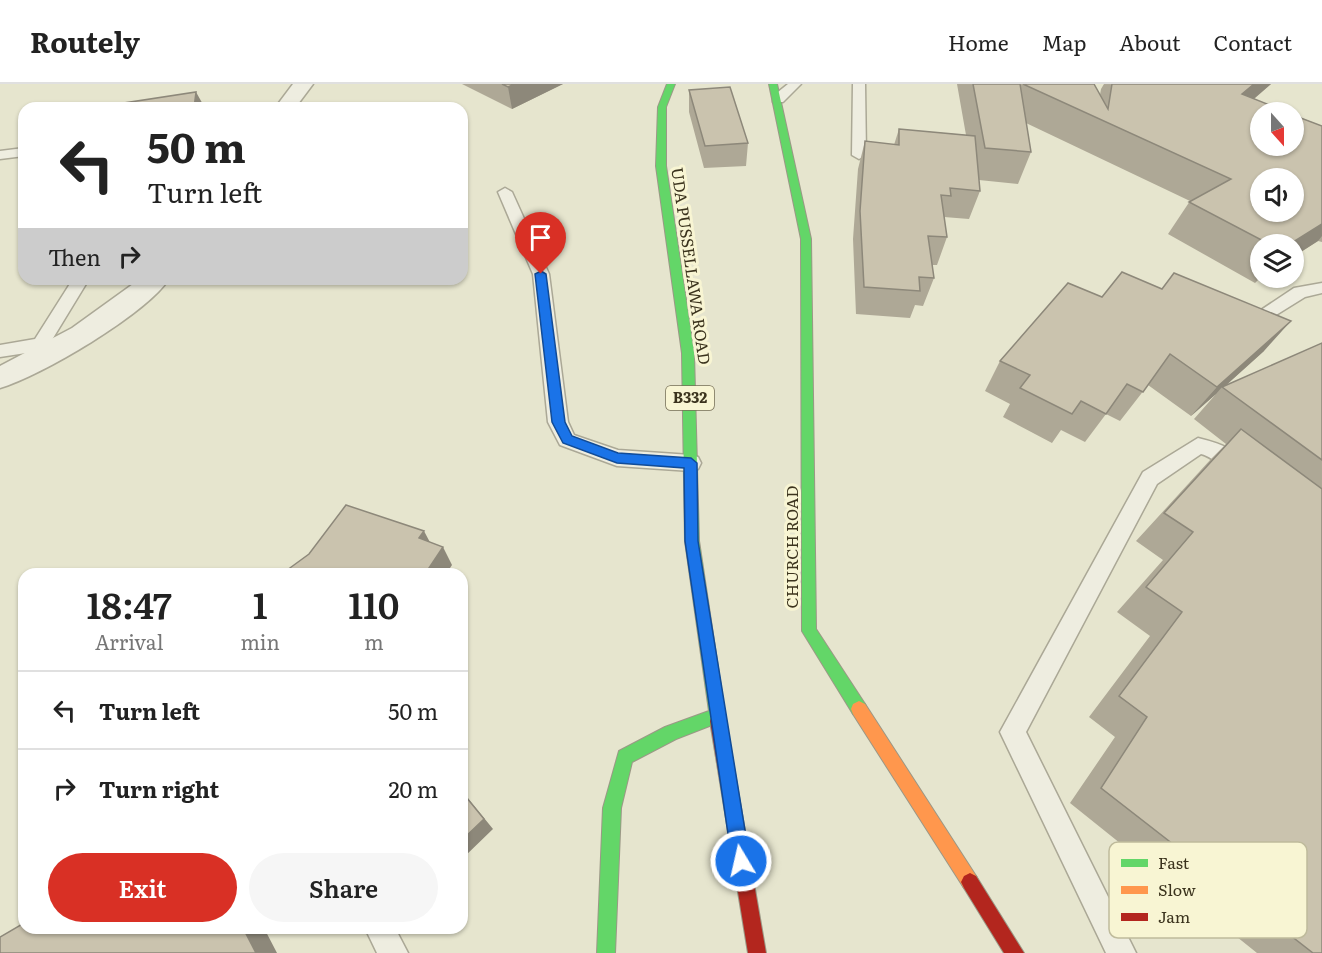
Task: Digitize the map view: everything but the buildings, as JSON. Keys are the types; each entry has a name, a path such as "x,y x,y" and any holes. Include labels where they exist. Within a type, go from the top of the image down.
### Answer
{"street":[{"path":"290,102 303,84"},
{"name":"UDA PUSSELLAWA ROAD","path":"671,84 662,107 661,166 688,353 692,541 757,953"},
{"name":"CHURCH ROAD","path":"773,84 806,238 808,631 1015,953"},
{"path":"0,378 34,355 132,301 149,285"},
{"path":"606,953 612,808 625,757 670,733 718,715"}],"lane":[{"path":"778,99 795,84"},
{"path":"858,155 859,84"},
{"path":"0,155 18,153"},
{"path":"505,192 541,274 558,422 567,440 617,458 691,463"},
{"path":"0,351 34,355 77,285"},
{"path":"1245,326 1299,292 1322,288"},
{"path":"1109,928 1013,732 1150,478 1198,446 1217,450 1261,484"},
{"path":"382,934 393,953"},
{"path":"1114,938 1121,953"}],"traffic: fast":[{"path":"671,84 662,107 661,166 688,353 692,541 718,721"},
{"path":"773,84 806,239 809,631 859,709"},
{"path":"606,953 612,808 625,757 671,733 718,715"}],"traffic: slow":[{"path":"859,709 970,882"}],"traffic: jam":[{"path":"718,721 757,953"},
{"path":"970,882 1015,953"}],"route":[{"path":"541,274 558,422 567,440 617,458 691,463 692,541 702,624 741,861"}]}
